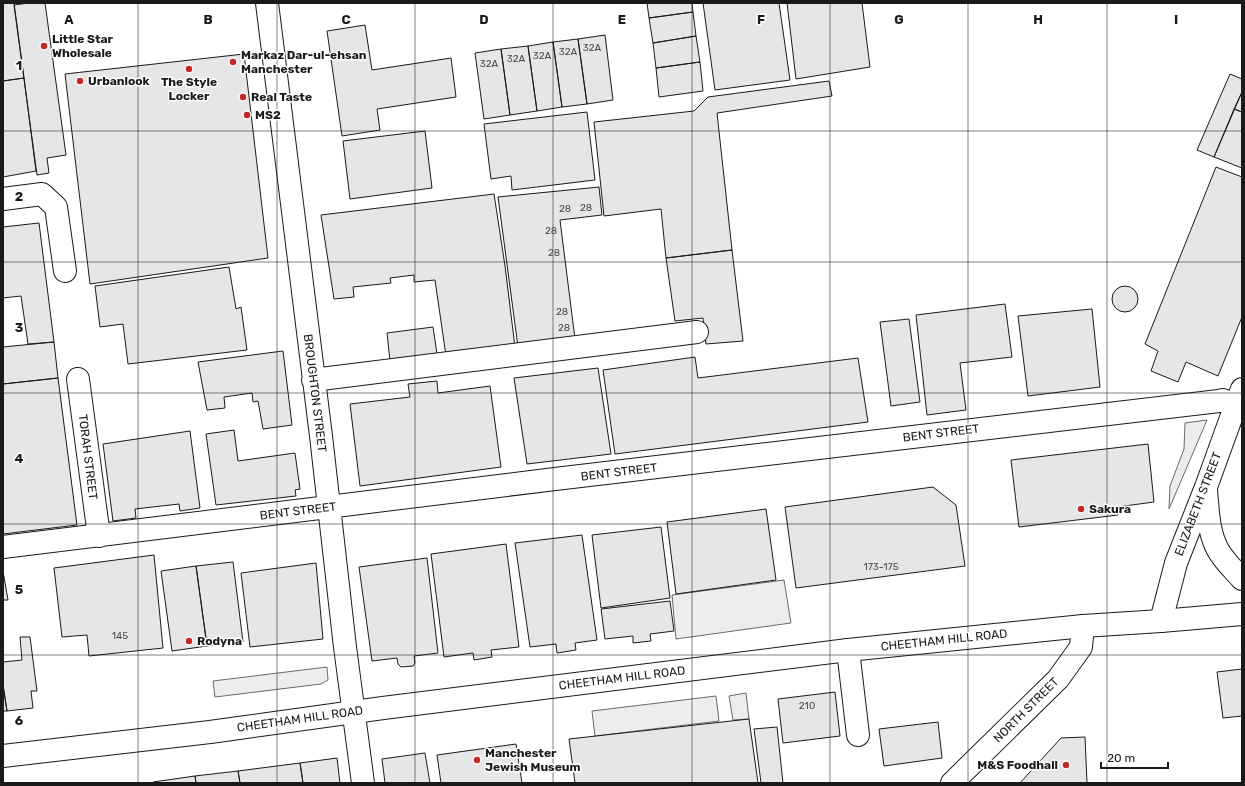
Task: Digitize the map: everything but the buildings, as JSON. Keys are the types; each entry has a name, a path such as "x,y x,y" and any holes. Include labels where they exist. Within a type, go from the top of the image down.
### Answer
{"main road":[{"name":"BROUGHTON STREET","path":"267,3 364,783"},
{"path":"3,199 42,194 56,207 65,271"},
{"path":"313,380 697,332"},
{"name":"TORAH STREET","path":"78,379 99,536"},
{"name":"BENT STREET","path":"3,547 555,479 1238,398"},
{"name":"ELIZABETH STREET","path":"1161,621 1176,563 1206,487 1238,398"},
{"path":"1206,487 1210,527 1214,541 1225,560 1242,579"},
{"name":"CHEETHAM HILL ROAD","path":"3,756 210,732 354,712 848,650 1083,626 1242,614"},
{"name":"NORTH STREET","path":"952,783 1058,679 1081,647 1083,626"},
{"path":"848,650 858,735"}],"shaded area":[{"path":"1207,420 1169,509 1170,486 1184,449 1185,423"},
{"path":"784,580 791,623 676,639 672,595"},
{"path":"327,667 328,680 321,684 215,697 213,681"},
{"path":"746,693 749,719 733,720 729,696"},
{"path":"716,696 719,721 595,736 592,711"}],"place":[{"name":"Little Star Wholesale","path":"44,46"},
{"name":"Markaz Dar-ul-ehsan Manchester","path":"233,62"},
{"name":"The Style Locker","path":"189,69"},
{"name":"Urbanlook","path":"80,81"},
{"name":"Real Taste","path":"243,97"},
{"name":"MS2","path":"247,115"},
{"name":"Sakura","path":"1081,509"},
{"name":"Rodyna","path":"189,641"},
{"name":"Manchester Jewish Museum","path":"477,760"},
{"name":"M&S Foodhall","path":"1066,765"}]}
